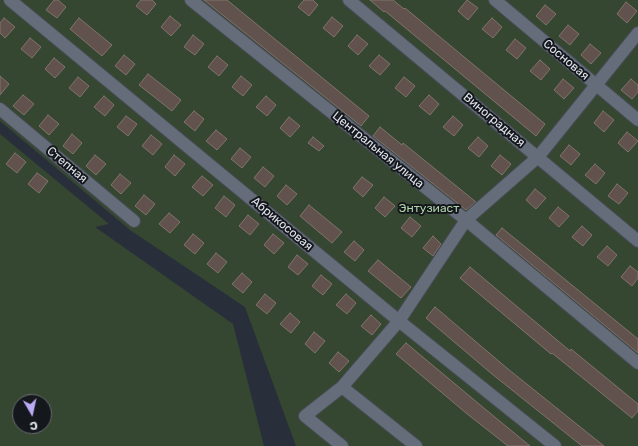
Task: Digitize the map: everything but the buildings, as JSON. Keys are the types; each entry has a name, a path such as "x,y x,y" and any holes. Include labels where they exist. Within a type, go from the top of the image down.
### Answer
{"street":[{"name":"Абрикосовая","path":"10,0 399,321 555,446"},
{"name":"Центральная улица","path":"191,0 466,220 638,363"},
{"name":"Виноградная","path":"349,0 638,242"},
{"name":"Сосновая","path":"495,0 638,120"},
{"path":"342,446 305,416 342,387 399,321 466,220 538,157 638,33"},
{"name":"Степная","path":"0,109 134,221"},
{"path":"342,387 416,446"}],"green space":[{"name":"Энтузиаст","path":"0,0 638,0 638,446 296,446 245,307 130,230 0,121"},
{"path":"0,134 109,224 95,227 233,324 264,446 0,446"}]}
